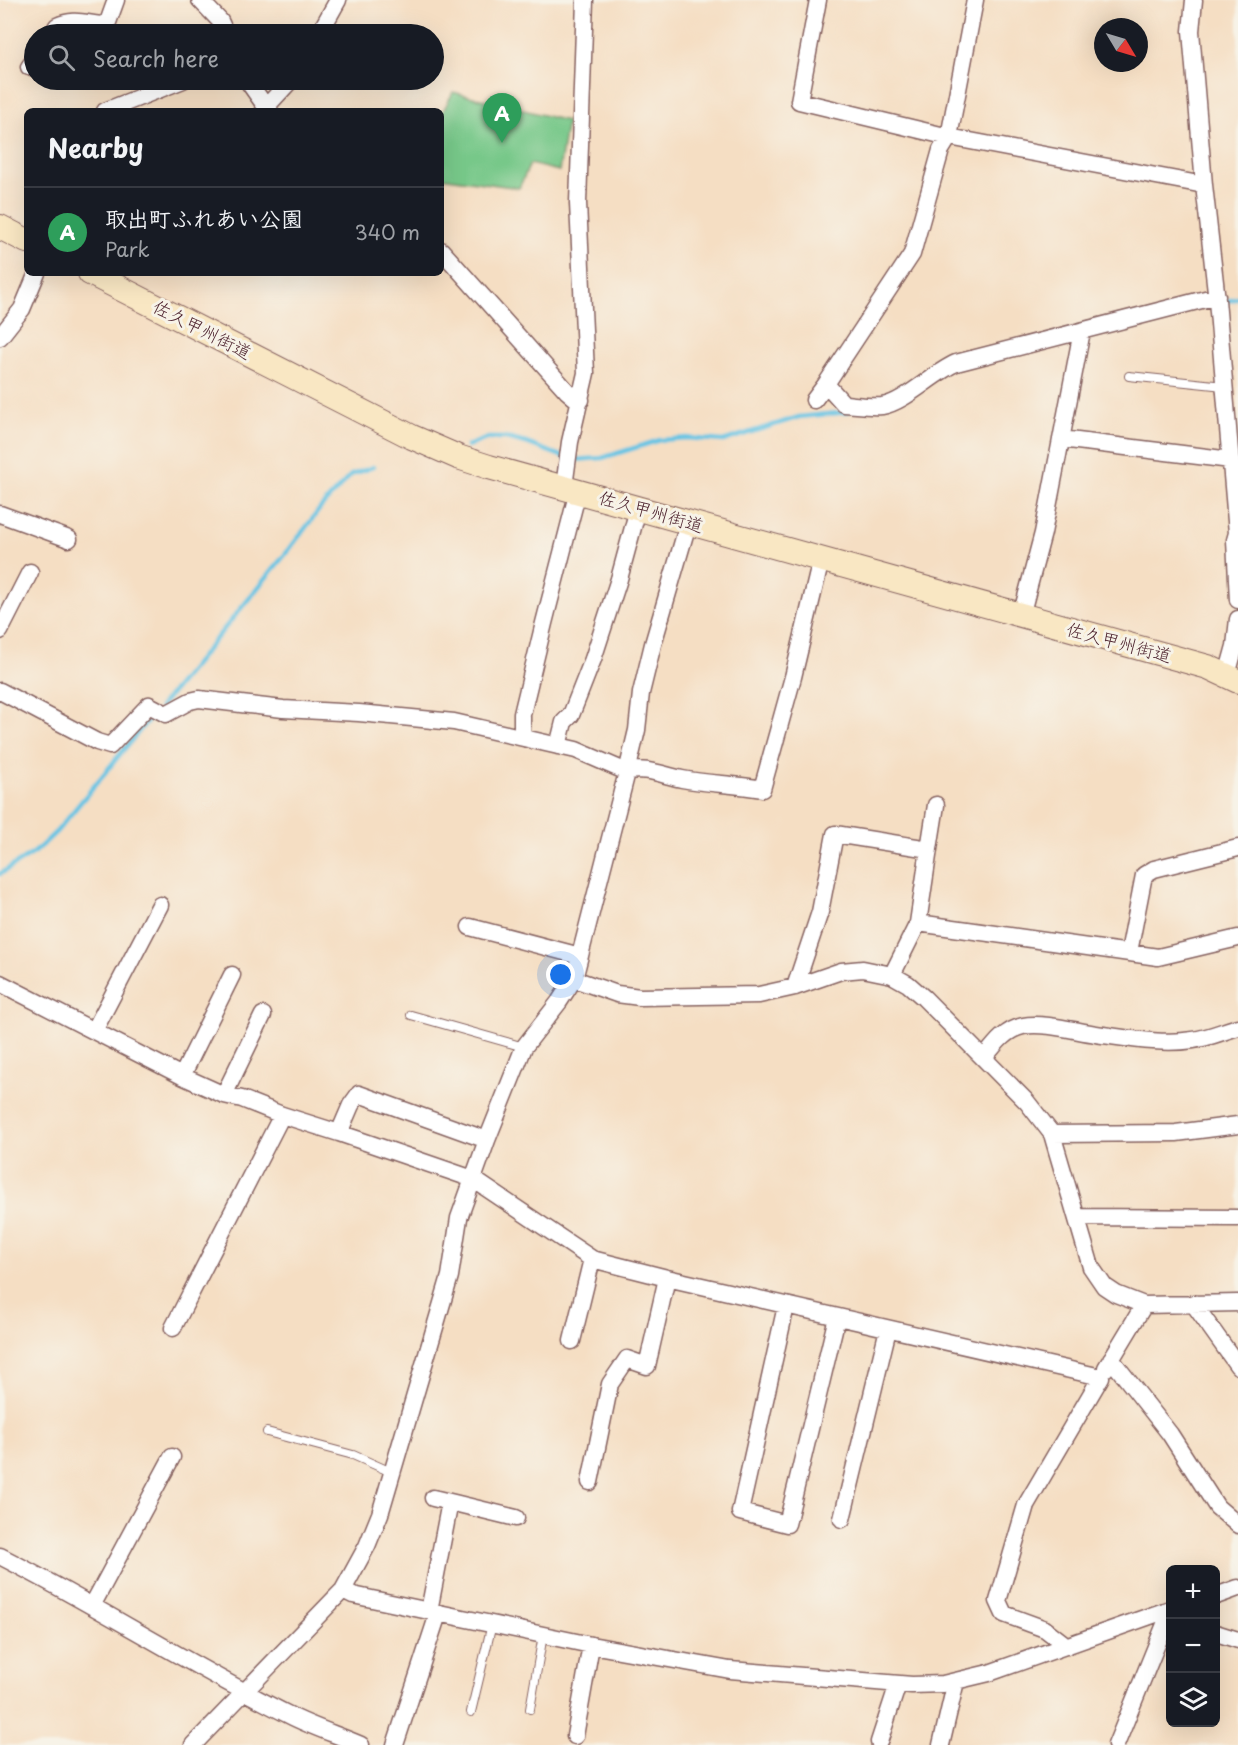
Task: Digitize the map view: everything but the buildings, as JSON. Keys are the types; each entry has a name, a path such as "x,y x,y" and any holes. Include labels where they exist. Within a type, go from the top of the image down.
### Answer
{"street":[{"path":"107,24 116,0"},
{"path":"200,0 221,24"},
{"path":"325,24 338,0"},
{"path":"522,737 522,714 571,489 570,442 586,373 578,202 585,0"},
{"path":"818,0 799,101 949,137 1204,185"},
{"path":"814,400 912,254 941,150 949,137 975,0"},
{"path":"1194,0 1191,31 1231,460 1237,533 1235,540 1238,600"},
{"path":"64,24 82,20 88,24"},
{"path":"113,108 158,90"},
{"path":"254,90 267,108"},
{"path":"269,108 283,90"},
{"path":"0,227 24,239"},
{"path":"444,253 567,391 581,400"},
{"path":"0,337 22,309 36,276"},
{"name":"佐久甲州街道","path":"96,276 412,437 458,457 688,524 1208,667 1233,678"},
{"path":"826,384 844,404 884,406 910,392 942,369 956,363 1082,335 1217,301"},
{"path":"1021,616 1043,533 1082,335"},
{"path":"1060,439 1231,460"},
{"path":"558,746 564,722 571,715 593,659 619,579 638,509"},
{"path":"0,514 69,539"},
{"path":"193,1745 343,1590 367,1546 380,1514 450,1276 459,1218 487,1140 524,1047 574,979 637,730 643,683 688,524"},
{"path":"0,691 97,742 110,746 149,705 166,714 190,701 209,700 283,709 454,722 576,750 627,772 636,769 684,779 762,789 793,676 821,560"},
{"path":"0,631 30,572"},
{"path":"1233,678 1238,619"},
{"path":"892,975 918,923 936,805"},
{"path":"795,987 820,912 835,834 929,849"},
{"path":"1129,952 1144,875 1154,869 1238,848"},
{"path":"94,1031 160,905"},
{"path":"918,923 1158,957 1238,938"},
{"path":"470,927 580,956"},
{"path":"574,979 617,994 640,998 759,995 795,987 841,971 863,969 892,975 908,984 924,998 1026,1102 1052,1134 1091,1267 1104,1286 1116,1294 1144,1305 1238,1304"},
{"path":"182,1076 232,975"},
{"path":"0,983 224,1095 242,1099 282,1115 339,1132 473,1179 592,1259 1101,1377"},
{"path":"224,1095 263,1015"},
{"path":"984,1058 996,1042 1008,1032 1023,1026 1042,1026 1134,1039 1179,1041 1194,1040 1238,1027"},
{"path":"339,1132 358,1094 487,1140"},
{"path":"173,1328 282,1115"},
{"path":"1052,1134 1176,1132 1238,1125"},
{"path":"1077,1217 1238,1218"},
{"path":"572,1341 592,1259"},
{"path":"590,1482 610,1384 627,1359 647,1366 667,1278"},
{"path":"1193,1303 1238,1366"},
{"path":"786,1305 740,1512 787,1524 837,1317"},
{"path":"1067,1646 1045,1629 1004,1614 998,1601 1026,1505 1144,1305"},
{"path":"842,1519 888,1329"},
{"path":"1112,1359 1170,1434 1217,1507 1238,1525"},
{"path":"92,1606 172,1457"},
{"path":"433,1498 516,1518"},
{"path":"395,1745 433,1613 450,1502"},
{"path":"0,1556 244,1692 292,1717 361,1745"},
{"path":"1220,1594 1238,1588"},
{"path":"343,1590 353,1595 591,1646 730,1670 898,1684 943,1684 989,1673 1067,1646 1166,1616"},
{"path":"1116,1745 1168,1619"},
{"path":"1220,1635 1238,1640"},
{"path":"575,1736 591,1646"},
{"path":"942,1745 956,1681"},
{"path":"879,1742 898,1684"}],"lane":[{"path":"1129,376 1224,386"},
{"path":"411,1015 524,1047"},
{"path":"267,1432 353,1455 391,1472"},
{"path":"471,1712 492,1624"},
{"path":"530,1709 543,1635"}],"green space":[{"path":"453,92 567,121 559,171 530,164 519,188 444,177 444,109"}],"waterway":[{"path":"1220,303 1238,298"},
{"path":"467,446 488,438 506,438 572,460 602,458 660,440 687,438 723,441 799,417 848,412"},
{"path":"160,707 322,506 351,475 373,467"},
{"path":"0,874 35,852 57,831 154,713"}],"place":[{"name":"取出町ふれあい公園","path":"502,143"}]}
